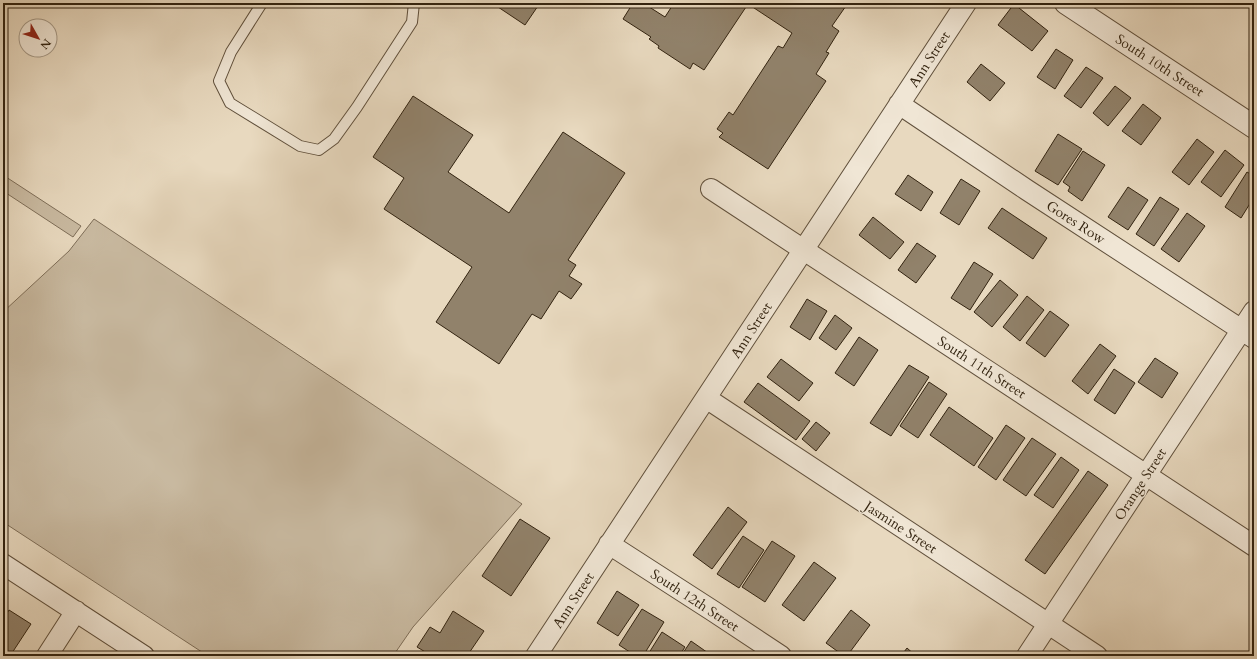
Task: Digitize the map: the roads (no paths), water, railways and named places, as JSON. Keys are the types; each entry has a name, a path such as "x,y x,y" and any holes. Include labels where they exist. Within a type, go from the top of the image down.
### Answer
{"street":[{"name":"Ann Street","path":"536,656 966,3"},
{"name":"South 10th Street","path":"1066,3 1254,127"},
{"name":"Gores Row","path":"899,104 1027,190 1248,334"},
{"name":"South 11th Street","path":"711,189 1254,546"},
{"name":"Orange Street","path":"1027,656 1146,475 1248,334 1254,311"},
{"name":"Jasmine Street","path":"706,398 1097,656"},
{"name":"South 12th Street","path":"610,544 781,656"},
{"path":"3,564 144,656"},
{"path":"47,656 76,611"}],"lane":[{"path":"262,3 231,52 219,81 230,103 300,146 319,150 334,139 361,101 412,22 414,3"}]}
